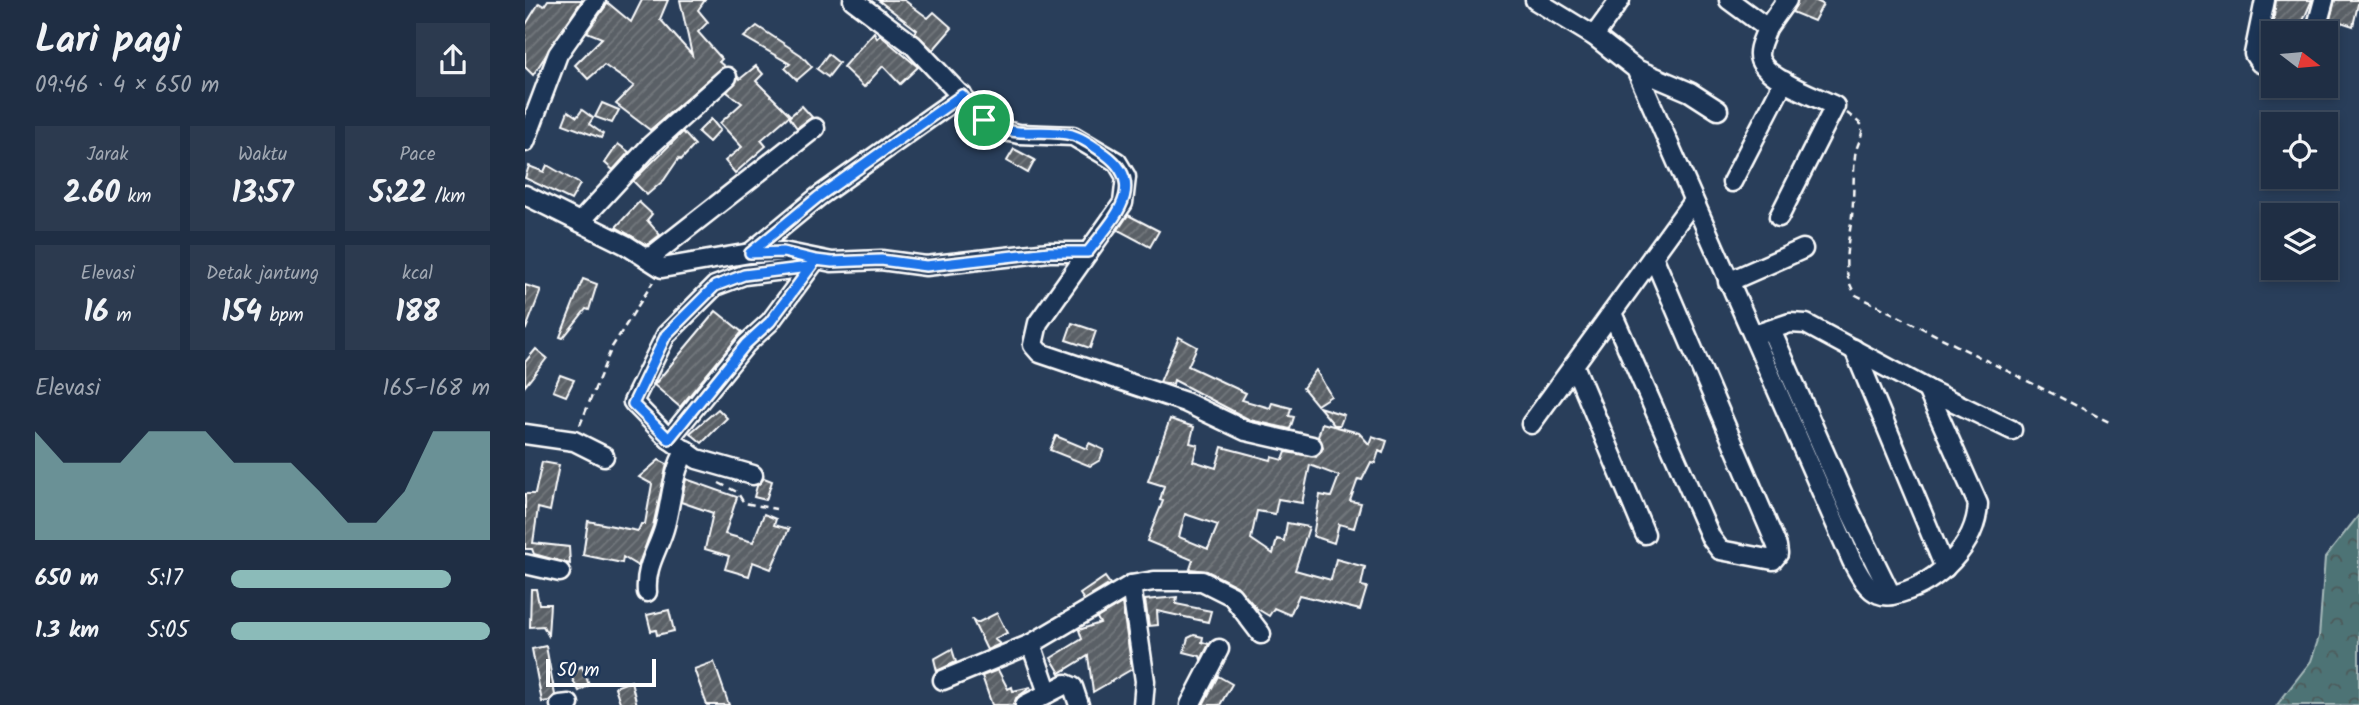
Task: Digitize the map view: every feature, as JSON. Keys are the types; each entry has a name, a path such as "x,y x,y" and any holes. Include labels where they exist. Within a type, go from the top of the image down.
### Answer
{"street":[{"path":"525,142 558,54 596,0"},
{"path":"853,0 913,45 984,120 1000,130 1019,134 1073,135 1117,162 1126,177 1123,203 1038,323 1033,345 1040,352 1185,402 1246,431 1312,446"},
{"path":"1535,0 1594,36 1636,69 1689,92 1718,110"},
{"path":"1594,36 1620,0"},
{"path":"1730,0 1767,28"},
{"path":"1779,217 1835,106 1784,81 1759,59 1759,48 1767,28 1787,0"},
{"path":"2261,63 2254,54 2265,0"},
{"path":"2318,21 2324,0"},
{"path":"1636,69 1728,282 1762,332 1852,561 1875,592 1891,595 1934,579 1969,533 1977,514 1978,504 1927,389"},
{"path":"580,222 651,145 727,77"},
{"path":"1732,182 1784,81"},
{"path":"750,253 818,197 962,95"},
{"path":"655,263 815,128"},
{"path":"525,195 655,263 783,252 813,264"},
{"path":"1531,424 1693,201"},
{"path":"1728,282 1803,249"},
{"path":"754,475 697,459 669,439 633,404 666,335 715,286 744,275 832,262 881,260 926,266 1049,252 1088,252"},
{"path":"1612,313 1711,538 1720,550 1773,560 1778,554 1777,546 1653,256"},
{"path":"669,439 746,344 770,322 813,264"},
{"path":"1762,332 1790,323 1806,324 1927,389 2012,430"},
{"path":"1854,349 1945,568"},
{"path":"1574,365 1646,534"},
{"path":"525,435 574,441 604,457"},
{"path":"647,592 648,565 663,532 676,468 686,450"},
{"path":"525,564 560,572"},
{"path":"943,680 1031,644 1131,585 1154,581 1202,581 1233,596 1261,634"},
{"path":"1131,585 1145,681 1143,705"},
{"path":"1031,644 1048,694"},
{"path":"1190,705 1219,649"},
{"path":"1025,705 1069,684 1079,705"},
{"path":"560,705 569,704"}],"path":[{"path":"1835,106 1862,125 1863,132 1856,152 1852,217 1846,248 1848,284 1856,295 2109,422"},
{"path":"574,441 612,347 655,263"},
{"path":"712,481 737,492 744,503 776,509"}],"green space":[{"path":"2359,515 2359,705 2277,705 2311,661 2319,637 2325,558"}],"building":[{"path":"548,0 582,0 533,75 525,67 525,26 539,3 544,6"},
{"path":"642,0 668,0 660,19 692,55 680,0 705,0 698,10 708,22 698,32 722,59 719,62 724,66 650,130 616,104 634,86 604,65 588,79 575,65 602,38 587,32 608,3 631,22"},
{"path":"878,0 904,0 928,18 934,12 952,28 933,50 915,33 917,30"},
{"path":"1798,0 1814,0 1823,4 1814,21 1792,12"},
{"path":"2276,0 2312,0 2303,21 2273,21"},
{"path":"2335,0 2359,0 2353,26 2341,22 2338,34 2338,21 2330,21"},
{"path":"757,26 801,55 812,67 797,80 785,68 790,64 744,37"},
{"path":"874,32 877,38 880,35 918,67 900,84 883,66 864,87 843,67"},
{"path":"828,54 839,63 828,77 817,69"},
{"path":"756,66 763,74 756,81 790,115 761,140 766,146 735,173 725,161 742,147 720,123 742,103 727,92 738,77 740,79"},
{"path":"602,103 619,110 612,123 595,117"},
{"path":"802,106 812,117 797,128 789,117"},
{"path":"582,110 593,118 589,124 603,134 601,138 563,124 568,111 577,117"},
{"path":"711,119 720,130 709,142 698,132"},
{"path":"683,132 695,145 681,160 679,158 664,180 647,195 633,181"},
{"path":"618,144 629,152 613,170 605,163"},
{"path":"1014,149 1035,160 1028,173 1007,161"},
{"path":"547,165 580,184 571,200 525,178 529,166 544,172"},
{"path":"639,202 652,214 647,220 660,235 647,245 616,227"},
{"path":"1128,215 1159,231 1150,247 1118,230"},
{"path":"583,279 597,284 589,310 586,309 563,338 560,337"},
{"path":"525,285 541,290 526,329 525,328"},
{"path":"716,311 742,332 680,407 654,385"},
{"path":"1072,323 1096,331 1090,348 1066,340"},
{"path":"1179,337 1197,347 1188,366 1246,393 1242,400 1270,408 1272,403 1291,408 1289,416 1294,417 1290,429 1250,420 1174,380 1173,384 1160,382"},
{"path":"536,349 547,358 525,386 525,362"},
{"path":"1316,370 1331,396 1317,405 1303,388"},
{"path":"560,375 574,380 566,396 553,391"},
{"path":"1319,407 1344,415 1340,425 1334,425"},
{"path":"718,409 727,418 702,443 690,433"},
{"path":"1170,419 1194,427 1190,443 1198,445 1193,461 1216,468 1222,447 1271,460 1272,457 1283,460 1286,452 1316,457 1323,448 1318,437 1322,423 1359,433 1369,444 1372,436 1387,441 1383,453 1379,451 1375,463 1371,462 1362,480 1358,479 1350,501 1361,503 1354,528 1339,524 1334,543 1313,536 1320,495 1331,497 1339,476 1310,465 1302,503 1278,499 1275,514 1257,511 1251,539 1273,554 1277,539 1284,541 1287,523 1309,527 1295,570 1331,580 1336,559 1365,567 1361,586 1367,587 1360,610 1299,595 1290,615 1274,608 1269,616 1256,608 1237,586 1207,571 1190,569 1193,560 1147,541 1163,501 1160,500 1164,486 1148,481","holes":["1185,514 1218,525 1208,549 1179,537"]},
{"path":"1056,436 1087,449 1089,443 1104,450 1100,460 1090,466 1050,450"},
{"path":"659,460 667,464 653,526 638,566 623,557 622,563 583,555 588,521 638,531 641,524 645,524 652,484 639,477"},
{"path":"542,462 559,465 550,511 538,508 533,543 569,547 570,564 534,554 532,549 525,549 525,494 535,494"},
{"path":"764,478 772,481 766,500 754,497 757,486"},
{"path":"686,479 737,497 725,534 753,542 764,514 776,519 774,525 789,529 771,569 753,562 749,576 725,569 729,556 705,549 713,513 681,502"},
{"path":"1105,577 1110,584 1084,600 1080,594"},
{"path":"531,589 536,589 539,604 550,604 548,635 543,626 530,627"},
{"path":"1177,597 1176,604 1211,611 1208,622 1157,611 1158,625 1149,626 1145,600"},
{"path":"1122,603 1132,669 1093,692 1088,656 1060,673 1051,658 1082,639 1079,630 1100,623 1097,618"},
{"path":"669,610 674,631 657,635 656,630 651,631 647,615"},
{"path":"997,613 1007,633 994,639 1000,644 987,650 972,619 977,623"},
{"path":"1194,635 1203,637 1202,642 1209,644 1201,660 1200,656 1184,652 1188,638"},
{"path":"546,646 555,695 549,701 542,702 532,649"},
{"path":"952,649 956,662 937,671 934,659"},
{"path":"714,662 729,705 707,705 694,669"},
{"path":"582,666 589,685 579,691 569,673"},
{"path":"998,670 1008,689 1012,687 1013,691 1031,687 1016,698 1014,705 992,705 982,676"},
{"path":"1218,676 1232,684 1220,705 1203,705"},
{"path":"631,681 637,705 621,705 615,687"}],"route":[{"path":"984,120 962,95 818,197 750,253 783,252 816,260 809,267 783,268 744,275 715,286 666,335 633,404 669,439 746,344 770,322 816,260 881,260 926,266 1049,252 1088,252 1123,203 1126,177 1117,162 1073,135 1019,134 1000,130 984,120"}]}
